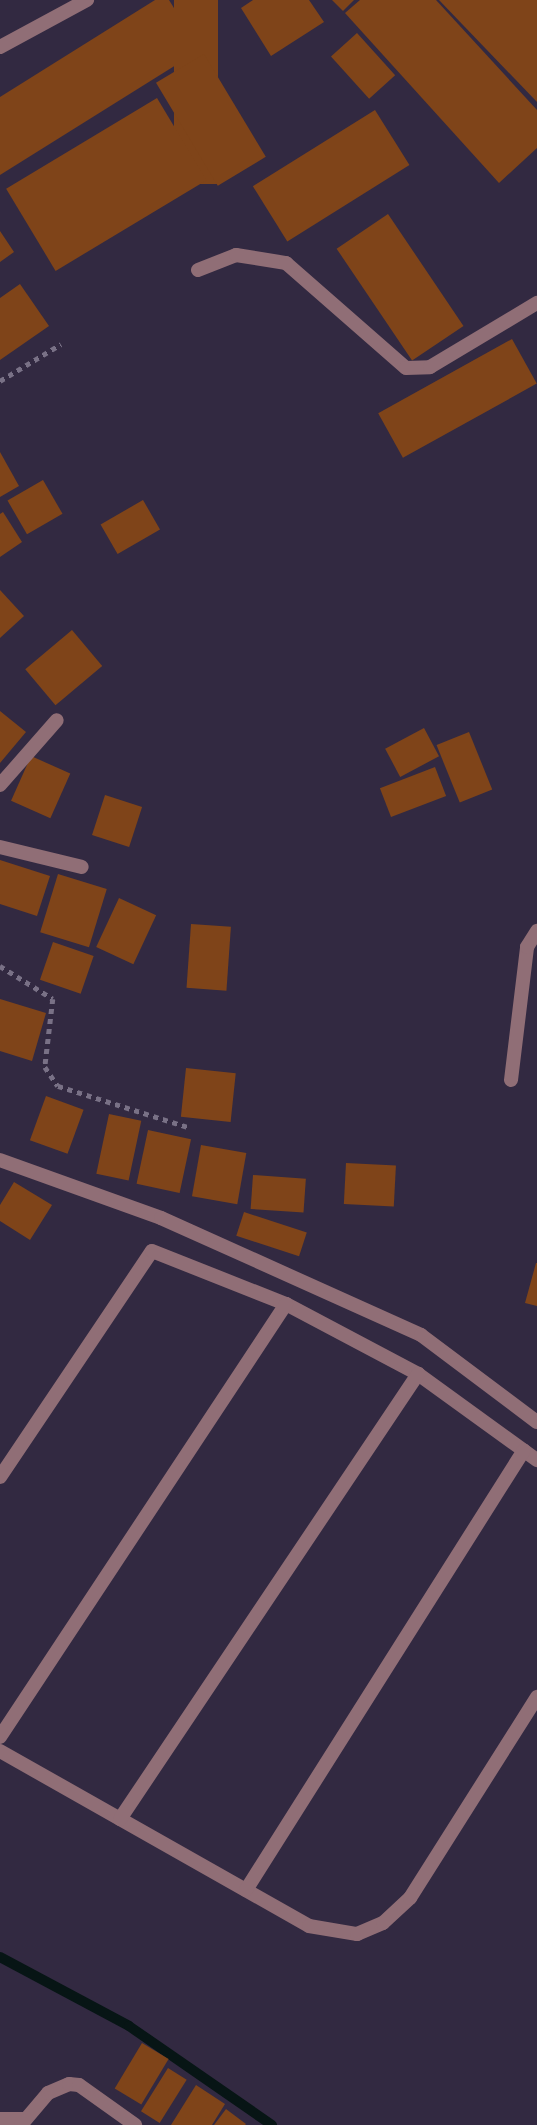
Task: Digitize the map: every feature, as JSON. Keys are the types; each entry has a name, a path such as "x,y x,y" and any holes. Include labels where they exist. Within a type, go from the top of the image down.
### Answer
{"street":[{"path":"0,47 87,0"},
{"path":"198,270 236,256 286,263 407,368 430,368 537,303"},
{"path":"0,785 57,720"},
{"path":"0,847 82,867"},
{"path":"511,1080 527,947 537,931"},
{"path":"0,1160 161,1218 421,1335 537,1422"},
{"path":"0,1477 152,1251 286,1304 418,1374 537,1460"},
{"path":"0,1737 286,1304"},
{"path":"120,1819 418,1374"},
{"path":"246,1890 524,1450"},
{"path":"0,1751 309,1926 337,1934 357,1934 383,1923 410,1898 537,1698"},
{"path":"0,2119 23,2122 48,2093 69,2084 79,2085 135,2125"}],"path":[{"path":"0,381 61,344"},
{"path":"0,966 53,999 45,1067 58,1086 191,1128"}],"building":[{"path":"155,0 169,0 200,50 0,175 0,97"},
{"path":"174,0 218,0 218,184 174,184"},
{"path":"253,0 309,0 324,22 271,56 241,8"},
{"path":"332,0 354,0 343,11"},
{"path":"360,0 436,0 537,110 537,148 499,183 345,13"},
{"path":"439,0 537,0 537,102"},
{"path":"357,33 395,75 369,99 331,56"},
{"path":"204,54 266,157 218,186 156,83"},
{"path":"157,98 206,180 56,271 6,189"},
{"path":"375,110 409,165 287,241 253,186"},
{"path":"388,214 463,326 412,361 337,249"},
{"path":"0,231 14,252 0,262"},
{"path":"20,284 49,326 0,360 0,298"},
{"path":"512,339 537,384 403,458 378,413"},
{"path":"0,452 19,486 0,497"},
{"path":"43,480 62,514 27,534 7,500"},
{"path":"143,500 160,529 118,554 101,524"},
{"path":"3,512 22,542 0,557 0,514"},
{"path":"0,590 24,616 0,638"},
{"path":"72,630 102,666 55,705 25,669"},
{"path":"0,711 26,732 0,763"},
{"path":"424,728 439,756 400,777 385,749"},
{"path":"469,732 492,789 460,803 437,745"},
{"path":"31,756 70,773 50,818 11,801"},
{"path":"435,767 446,796 391,817 380,788"},
{"path":"105,795 142,807 129,847 92,835"},
{"path":"0,860 50,876 37,916 0,904"},
{"path":"58,874 107,889 89,947 40,932"},
{"path":"119,898 156,915 133,964 96,947"},
{"path":"191,924 231,927 226,991 187,988"},
{"path":"53,942 94,956 81,994 40,980"},
{"path":"0,999 46,1013 32,1061 0,1051"},
{"path":"186,1068 236,1073 231,1122 181,1117"},
{"path":"46,1096 84,1110 68,1154 30,1140"},
{"path":"109,1114 141,1121 129,1181 96,1174"},
{"path":"148,1130 191,1139 180,1193 137,1184"},
{"path":"201,1145 246,1153 237,1204 192,1196"},
{"path":"346,1163 396,1166 394,1207 344,1204"},
{"path":"253,1175 306,1179 303,1213 251,1209"},
{"path":"14,1182 52,1205 30,1240 0,1221 0,1205"},
{"path":"244,1212 307,1232 299,1256 236,1236"},
{"path":"537,1263 537,1306 525,1303"},
{"path":"142,2043 169,2059 141,2104 115,2088"},
{"path":"168,2068 187,2080 160,2123 141,2111"},
{"path":"196,2085 225,2104 212,2125 171,2125"},
{"path":"226,2109 246,2124 214,2125"}],"waterway":[{"path":"0,1957 129,2026 272,2125"}]}
